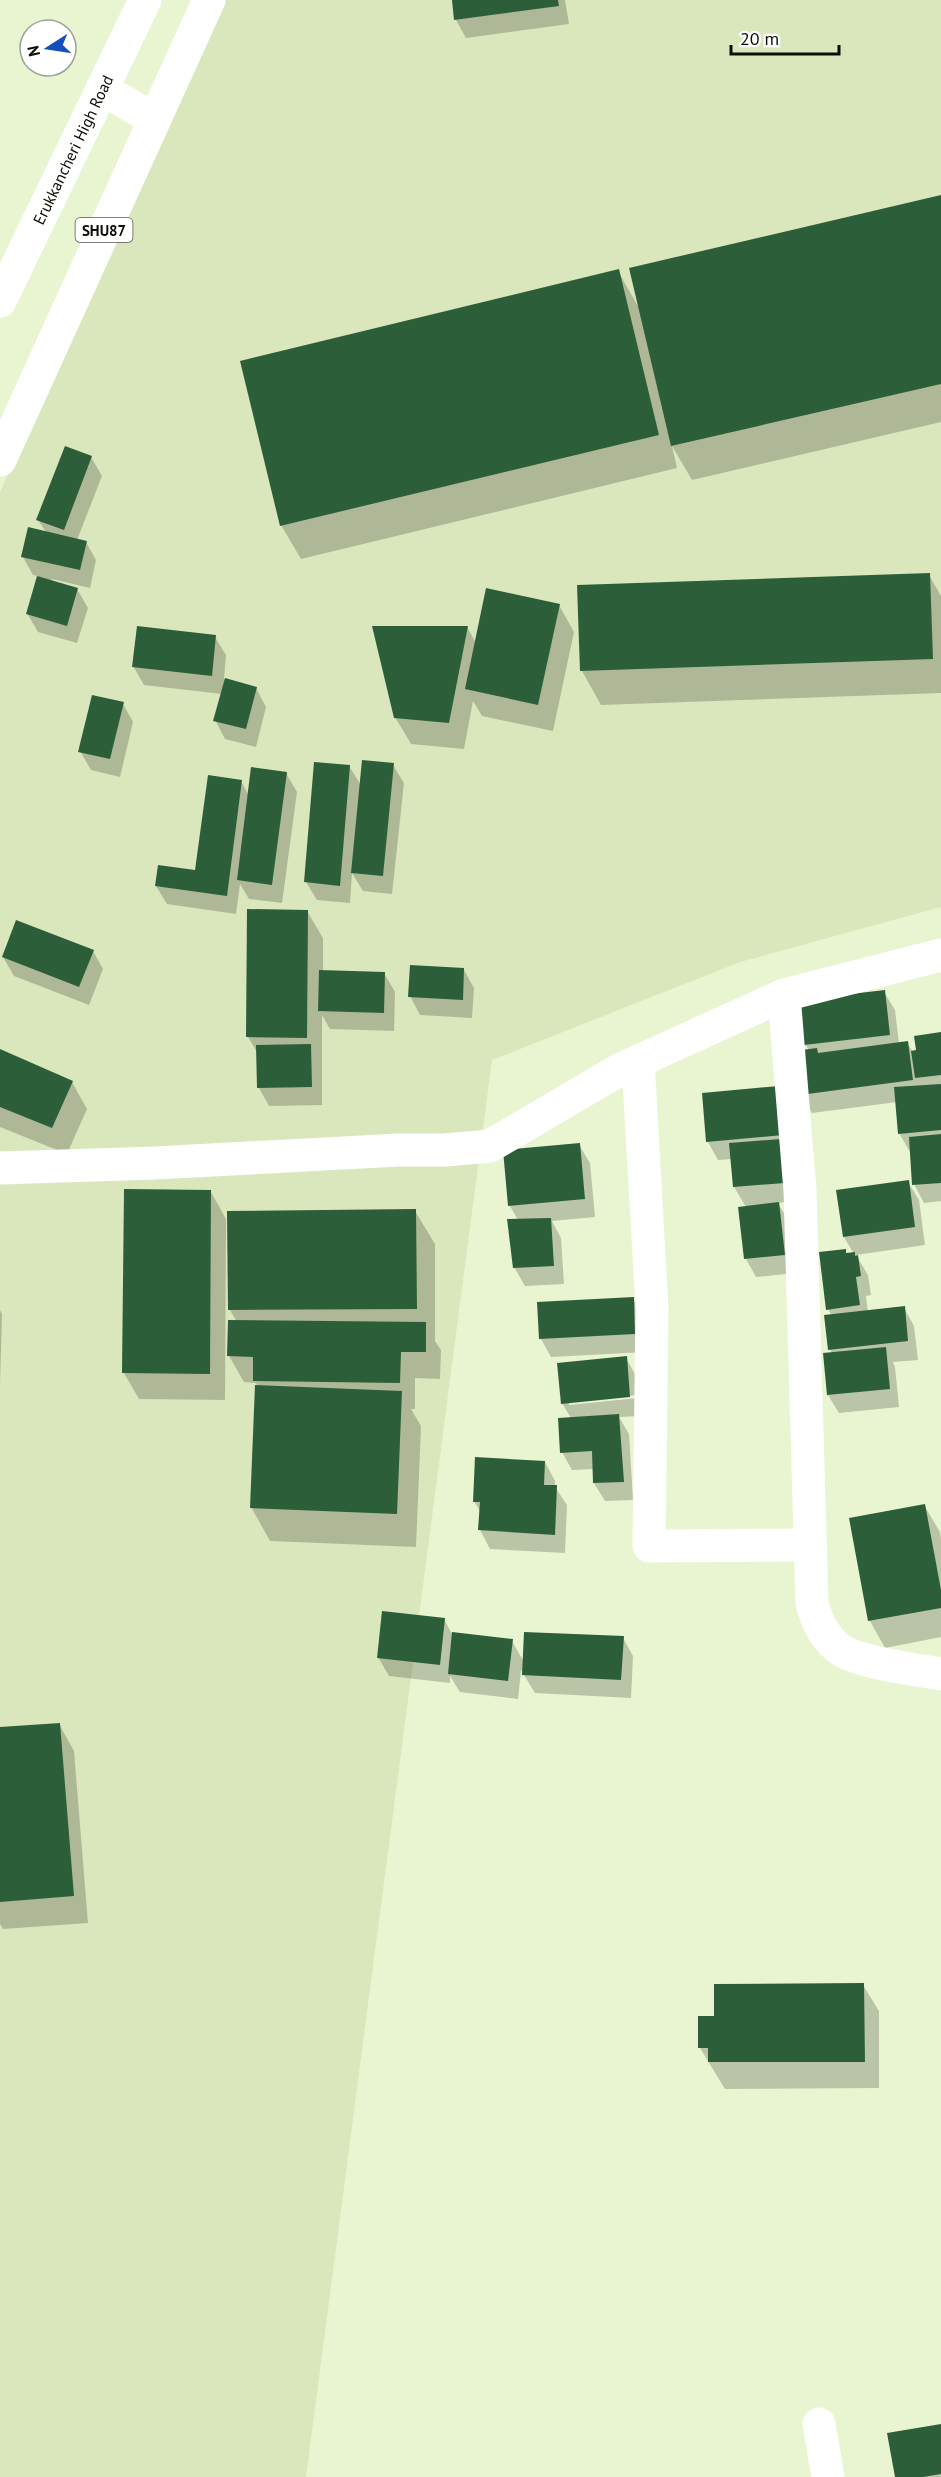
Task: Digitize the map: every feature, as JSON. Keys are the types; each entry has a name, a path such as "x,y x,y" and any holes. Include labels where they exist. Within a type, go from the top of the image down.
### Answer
{"street":[{"name":"Erukkancheri High Road","path":"0,301 10,256 102,89 145,0"},
{"name":"SHU87","path":"0,460 209,0"},
{"path":"102,89 154,119"},
{"path":"0,1168 155,1163 399,1150 445,1150 489,1146 619,1070 784,996 941,955"},
{"path":"784,996 800,1191 812,1603 817,1621 838,1648 854,1657 941,1674"},
{"path":"638,1061 652,1308 649,1546 810,1545"},
{"path":"819,2424 828,2477"}],"shaded area":[{"path":"219,0 941,0 941,907 740,962 492,1060 306,2477 0,2477 0,492"}],"building":[{"path":"452,0 558,0 559,6 454,20"},
{"path":"941,195 941,384 671,446 629,268"},
{"path":"619,269 659,435 280,526 240,361"},
{"path":"65,446 92,456 64,530 36,520"},
{"path":"28,527 87,541 80,570 21,557"},
{"path":"930,573 933,659 580,671 577,585"},
{"path":"37,576 78,588 67,626 26,614"},
{"path":"486,588 560,604 538,705 465,689"},
{"path":"137,626 216,635 212,676 132,667"},
{"path":"372,626 468,626 449,723 394,718"},
{"path":"225,678 257,687 246,729 213,721"},
{"path":"92,695 124,702 110,759 78,752"},
{"path":"362,760 394,763 383,876 351,873"},
{"path":"314,762 350,765 340,886 304,882"},
{"path":"251,767 287,772 272,885 237,880"},
{"path":"208,775 242,780 227,896 155,886 158,865 195,870"},
{"path":"247,909 308,910 307,1038 246,1037"},
{"path":"16,920 94,950 79,987 2,957"},
{"path":"410,965 464,968 463,1000 408,997"},
{"path":"319,970 385,972 384,1013 318,1011"},
{"path":"885,990 890,1035 804,1045 799,1000"},
{"path":"941,1032 941,1075 915,1078 911,1051 916,1050 914,1036"},
{"path":"908,1041 913,1080 800,1095 794,1051 817,1048 818,1053"},
{"path":"311,1044 312,1087 257,1088 256,1045"},
{"path":"0,1049 73,1081 52,1128 0,1107"},
{"path":"941,1084 941,1130 898,1134 894,1087"},
{"path":"779,1086 783,1135 706,1142 702,1093"},
{"path":"941,1134 941,1183 912,1185 909,1137"},
{"path":"781,1139 785,1183 733,1187 729,1143"},
{"path":"580,1143 585,1199 508,1206 503,1150"},
{"path":"909,1180 915,1227 843,1237 836,1190"},
{"path":"124,1189 211,1190 210,1374 122,1373"},
{"path":"779,1202 785,1255 744,1259 738,1207"},
{"path":"416,1209 417,1309 228,1310 227,1211"},
{"path":"551,1218 554,1266 513,1268 507,1219"},
{"path":"846,1249 846,1253 855,1252 855,1256 858,1255 861,1276 856,1277 860,1305 826,1310 819,1252"},
{"path":"634,1297 635,1334 539,1339 537,1302"},
{"path":"905,1306 908,1341 828,1350 824,1315"},
{"path":"228,1320 426,1322 426,1352 401,1352 400,1383 253,1381 253,1357 227,1356"},
{"path":"886,1347 890,1389 827,1395 823,1353"},
{"path":"627,1356 630,1397 561,1404 557,1363"},
{"path":"255,1385 402,1391 397,1514 250,1508"},
{"path":"619,1414 624,1482 593,1483 592,1451 560,1453 558,1418"},
{"path":"475,1457 545,1461 544,1485 557,1485 555,1535 478,1530 480,1502 473,1502"},
{"path":"925,1504 941,1590 941,1608 868,1621 849,1518"},
{"path":"382,1611 445,1618 440,1665 377,1658"},
{"path":"452,1632 513,1639 508,1681 448,1674"},
{"path":"524,1632 624,1636 621,1680 522,1675"},
{"path":"60,1723 74,1896 0,1902 0,1727"},
{"path":"864,1983 865,2062 708,2062 708,2048 698,2048 698,2016 714,2016 714,1984"},
{"path":"941,2424 941,2474 923,2477 895,2477 887,2433"}]}
